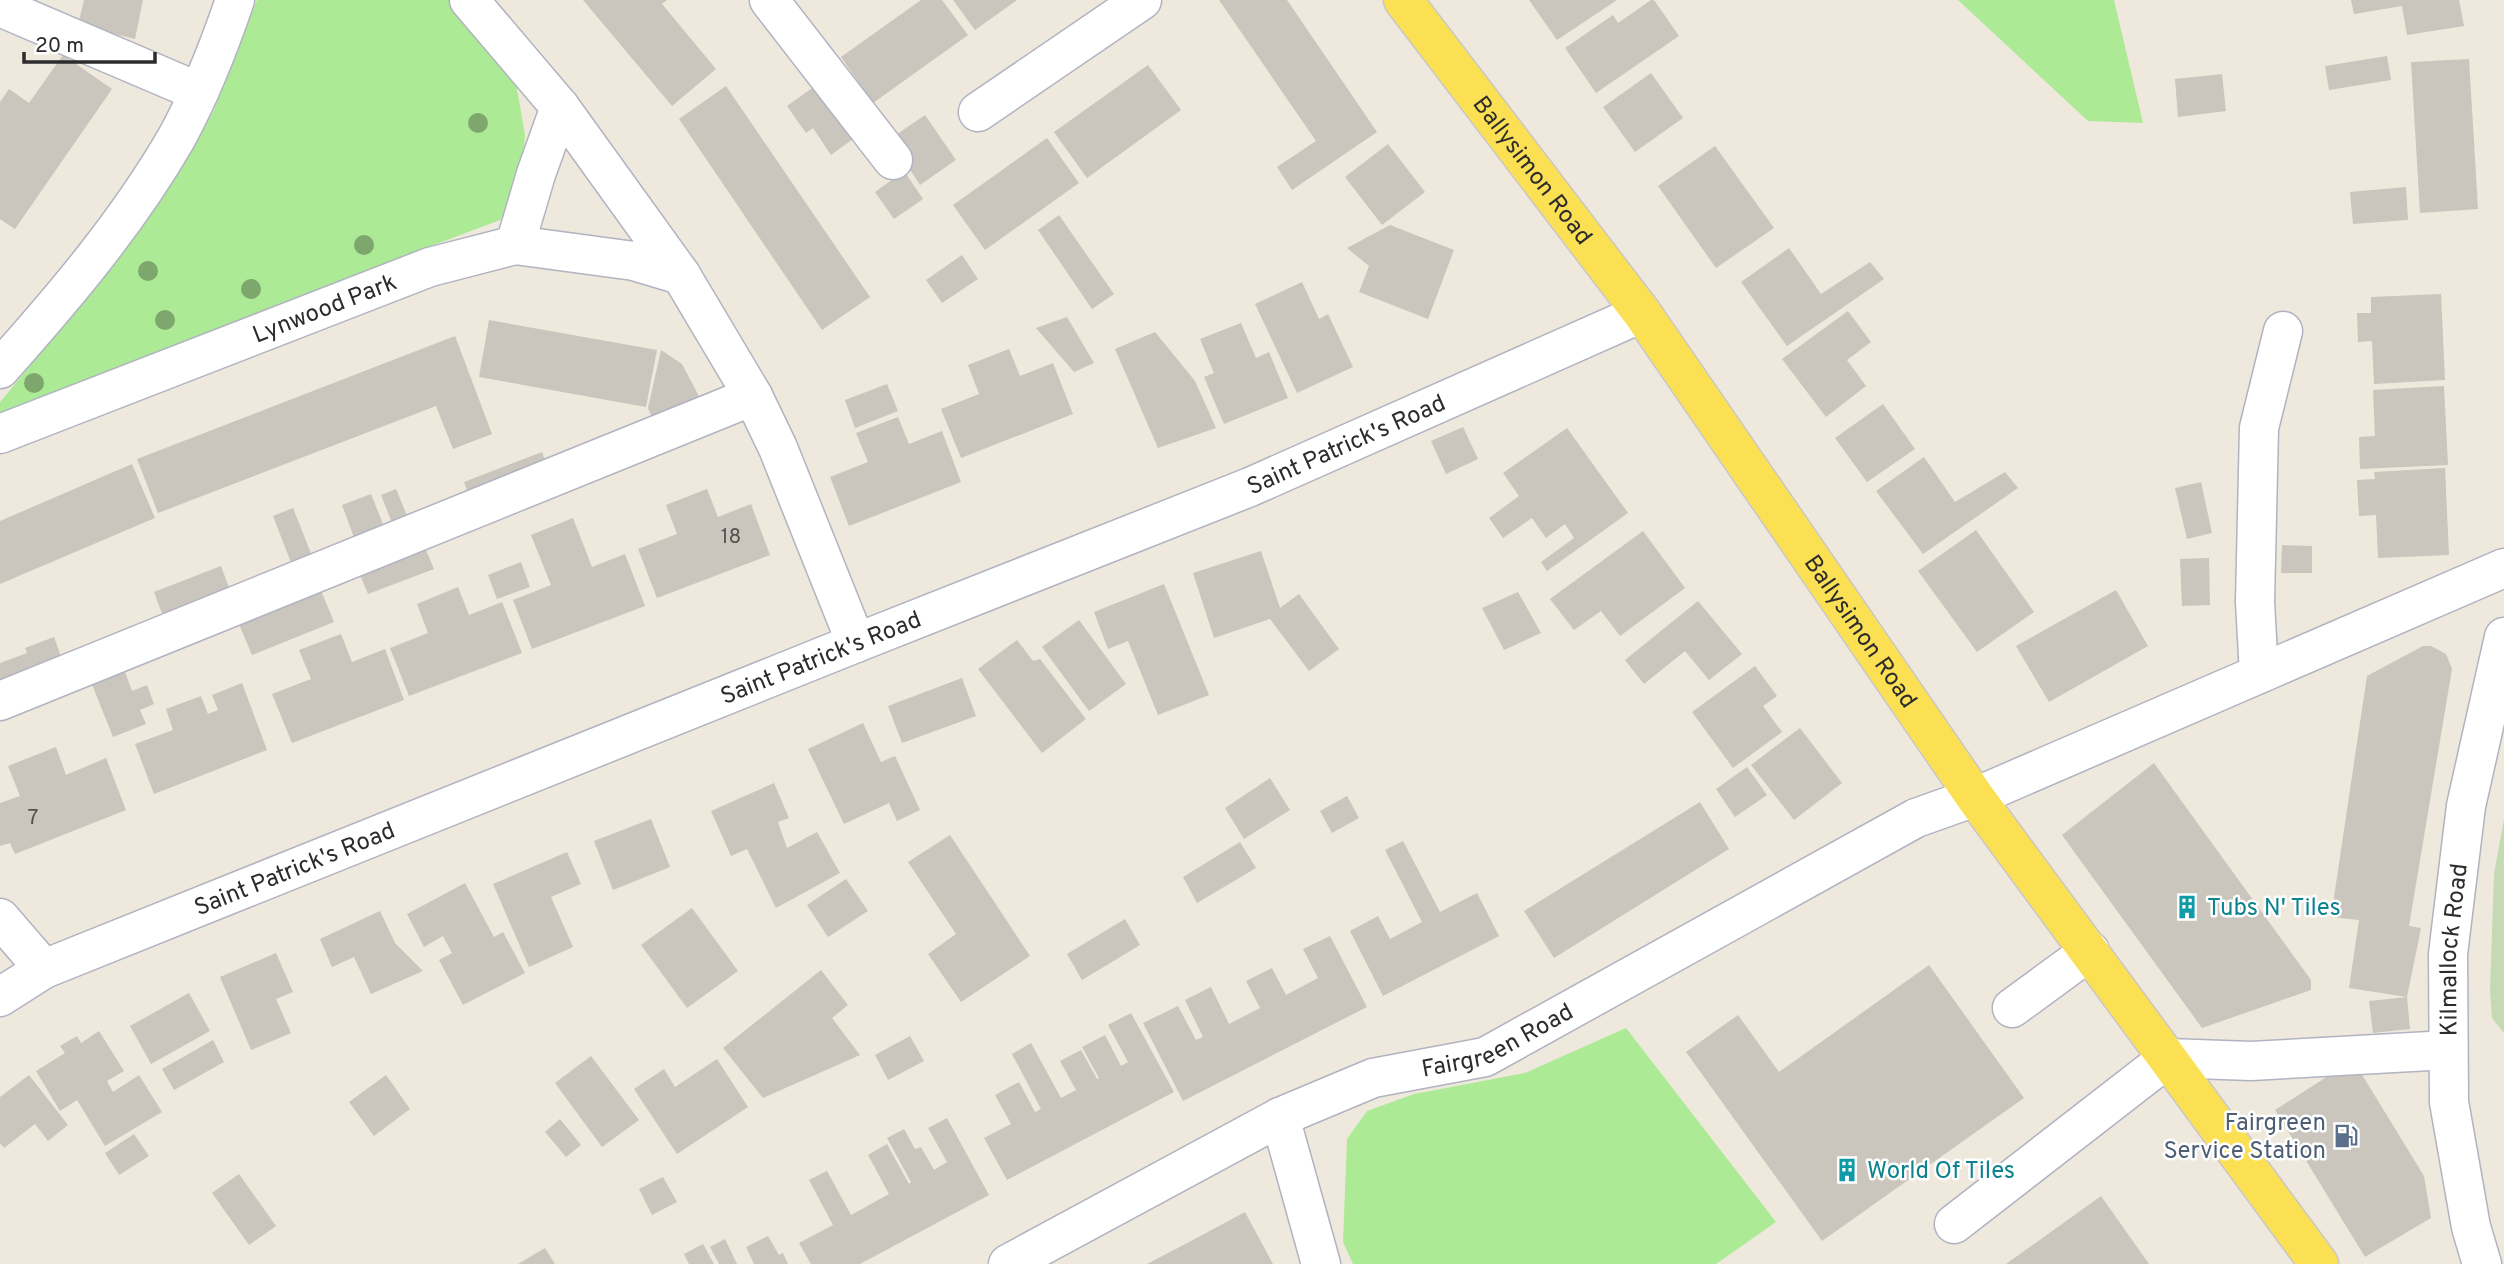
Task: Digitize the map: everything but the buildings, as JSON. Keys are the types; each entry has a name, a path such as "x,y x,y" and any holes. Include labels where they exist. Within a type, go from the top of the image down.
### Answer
{"main road":[{"name":"Ballysimon Road","path":"1403,0 1642,313 1975,797 2319,1264"}],"street":[{"path":"0,369 69,291 153,176 199,92 235,0"},
{"path":"469,0 560,107 681,275 753,396 778,447 856,643"},
{"path":"769,0 893,160"},
{"path":"978,112 1142,0"},
{"path":"0,7 199,92"},
{"path":"560,107 515,245 634,261 681,275"},
{"name":"Lynwood Park","path":"0,434 430,267 515,245"},
{"name":"Saint Patrick's Road","path":"0,997 44,969 1250,487 1642,313"},
{"path":"2259,674 2255,602 2259,428 2283,331"},
{"path":"0,701 753,396"},
{"name":"Fairgreen Road","path":"1008,1264 1280,1117 1373,1078 1485,1057 1916,818 1975,797 2504,568"},
{"name":"Kilmallock Road","path":"2482,1264 2471,1227 2449,1102 2448,954 2466,806 2504,637"},
{"path":"0,918 44,969"},
{"path":"2012,1009 2090,951"},
{"path":"1954,1224 2168,1058 2251,1061 2448,1050"},
{"path":"1280,1117 1321,1264"}],"green space":[{"path":"257,0 456,0 514,75 525,135 522,177 509,211 500,220 278,304 13,413 0,412 0,402 75,312 170,184 194,147 214,110"},
{"path":"1958,0 2114,0 2143,123 2088,121"},
{"path":"2504,819 2504,1033 2492,1018 2490,991 2494,874"},
{"path":"1626,1028 1776,1222 1716,1264 1353,1264 1343,1242 1347,1139 1367,1111 1414,1094 1525,1073"}],"place":[{"name":"Tubs N' Tiles","path":"2187,907"},
{"name":"Fairgreen Service Station","path":"2346,1136"},
{"name":"World Of Tiles","path":"1847,1170"}]}
